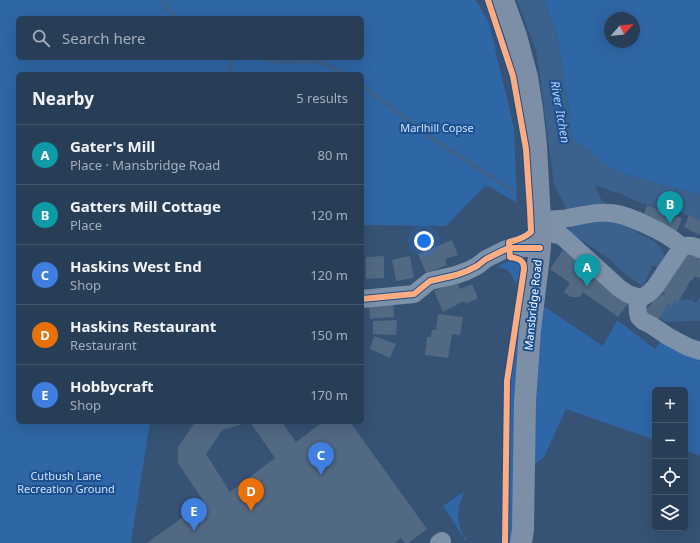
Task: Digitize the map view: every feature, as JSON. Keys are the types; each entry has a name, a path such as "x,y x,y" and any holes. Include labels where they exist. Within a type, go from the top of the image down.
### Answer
{"main road":[{"name":"Mansbridge Road","path":"503,0 516,36 527,77 536,145 540,234 530,330 525,401 523,529 521,543"}],"street":[{"path":"364,299 414,294 430,281 467,271 502,250 540,234 562,219 600,213 609,212 636,220 660,232 678,244 680,247 680,252 655,287 643,297 637,298 619,288 562,236 551,233 540,234"},
{"path":"680,247 693,245 700,249"},
{"path":"637,298 639,317 643,321 669,337 700,351"}],"green space":[{"name":"Marlhill Copse","path":"0,0 476,0 489,23 514,128 517,203 486,185 446,226 364,225 364,72 16,72 16,424 150,424 131,543 0,543"},
{"path":"544,0 700,0 700,194 627,175 608,166 573,139 559,45"},
{"path":"510,260 515,260 520,263 521,269 516,285 513,277 507,270 496,267"},
{"path":"526,266 528,268 516,543 508,543 509,381"},
{"path":"539,303 603,346 617,320 655,349 663,336 700,361 700,456 688,451 688,387 652,387 652,439 566,409 544,457 534,465 533,402"},
{"path":"463,492 464,494 458,511 460,528 466,539 475,535 465,540 443,506"}],"water":[{"name":"River Itchen","path":"517,0 544,0 559,45 573,139 608,166 627,175 700,194 700,221 670,208 655,207 595,185 601,199 608,207 567,214 566,208 554,185 536,50"},
{"path":"617,217 621,222 654,241 665,256 659,269 653,265 642,286 619,269 611,260 571,233 569,225"},
{"path":"700,297 700,321 666,322 659,317 673,298 678,300 692,300 696,303"}],"building":[{"path":"647,205 682,218 677,231 643,217"},
{"path":"689,215 700,221 699,235 684,227"},
{"path":"452,240 458,255 445,259 447,265 426,273 418,254"},
{"path":"563,250 584,265 581,268 629,302 618,317 583,292 580,297 571,297 564,292 570,283 550,269"},
{"path":"689,251 700,256 700,279 695,276 692,281 691,280 678,302 675,300 671,306 668,304 657,322 644,314 657,295 660,293 665,294 661,291"},
{"path":"384,256 384,278 366,279 366,257"},
{"path":"410,256 414,278 396,281 392,260"},
{"path":"457,282 460,289 472,284 478,298 466,304 464,301 443,312 434,291"},
{"path":"393,302 394,317 370,319 369,304"},
{"path":"438,314 463,317 460,335 452,334 448,358 425,355 427,337 431,337 432,330 436,330"},
{"path":"397,320 396,335 373,334 373,321"},
{"path":"374,336 396,344 390,358 370,349"},
{"path":"194,424 242,424 223,430 206,454 230,492 275,458 251,424 283,424 296,442 320,424 351,424 427,529 408,543 405,543 401,538 396,542 397,543 147,543 204,502 178,463 178,447"}],"waterway":[{"path":"163,0 167,8 176,16"},
{"path":"229,72 233,60"},
{"path":"268,60 281,62 312,61 329,66 340,72"},
{"path":"364,87 432,138 513,191"}],"cycle path":[{"path":"488,0 513,76 526,149 531,232 526,236 509,242 510,257 522,261 524,269 507,381 505,543"},
{"path":"364,299 414,294 430,281 467,271 486,259 509,248 540,248"}],"place":[{"name":"Gatters Mill Cottage","path":"670,224"},
{"name":"Gater's Mill","path":"587,287"},
{"name":"Haskins West End","path":"321,475"},
{"name":"Haskins Restaurant","path":"251,511"},
{"name":"Hobbycraft","path":"194,531"}],"park label":[{"name":"Cutbush Lane Recreation Ground","path":"66,482"}]}
